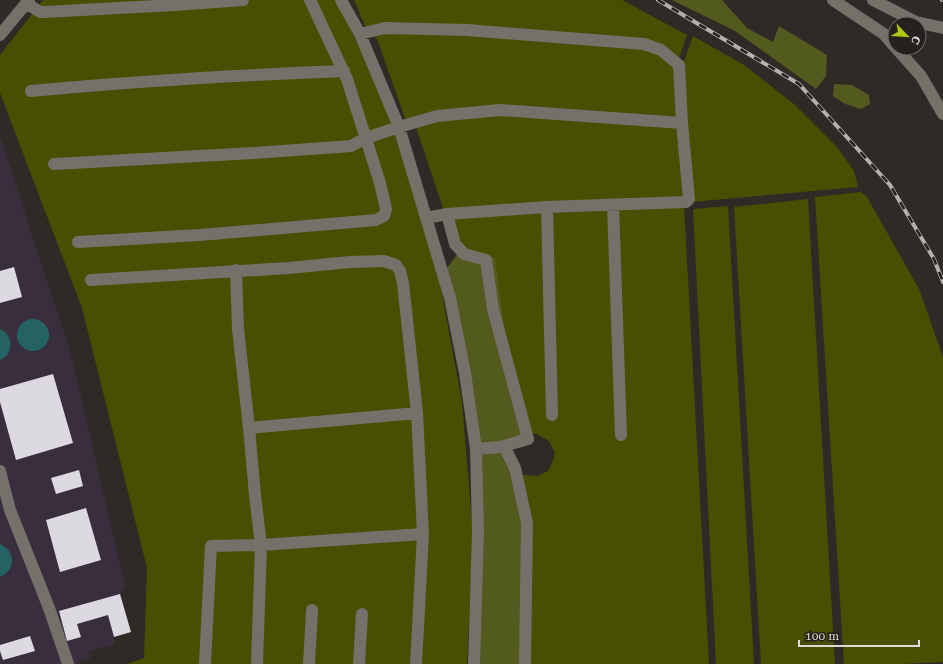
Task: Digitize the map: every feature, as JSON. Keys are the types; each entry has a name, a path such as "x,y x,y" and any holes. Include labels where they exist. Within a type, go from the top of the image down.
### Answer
{"street":[{"path":"0,35 27,2 40,12 44,12 243,0"},
{"path":"78,242 200,235 376,220 384,216 386,209 380,183 347,79 310,0"},
{"path":"341,0 360,34 399,127 450,298 465,374 476,449 478,532 474,664"},
{"path":"833,0 887,37"},
{"path":"873,0 916,22 943,28"},
{"path":"360,34 385,28 467,30 644,44 661,50 679,65 682,124 689,199 686,202 547,207 447,214 426,218"},
{"path":"904,56 921,76 943,114"},
{"path":"31,91 103,84 282,73 344,71"},
{"path":"54,164 352,146 366,138 437,116 500,110 682,124"},
{"path":"613,205 621,435"},
{"path":"547,207 552,415"},
{"path":"447,214 455,244 464,254 486,260 493,309 528,439 504,446 476,449"},
{"path":"91,280 236,270 289,268 350,262 384,261 396,265 400,271 403,283 417,413 423,534 416,664"},
{"path":"236,270 238,329 261,545 257,664"},
{"path":"249,428 417,413"},
{"path":"504,446 515,468 527,523 525,664"},
{"path":"0,471 10,510 49,608 68,664"},
{"path":"205,664 211,546 261,545 423,534"},
{"path":"309,664 312,610"},
{"path":"359,664 362,614"}],"shaded area":[{"path":"0,136 71,354 125,586 120,594 131,632 114,637 115,644 89,652 90,659 75,664 0,664"}],"green space":[{"path":"43,0 336,0 360,48 393,121 436,261 462,402 473,534 467,664 127,664 144,658 147,568 82,308 0,93 0,55"},
{"path":"354,0 622,0 687,35 677,64 679,116 671,121 500,106 406,121 377,39 366,28"},
{"path":"672,0 722,0 747,28 773,42 779,26 827,55 826,76 816,89 735,31"},
{"path":"693,36 744,65 794,104 837,147 854,171 858,187 691,202 681,70"},
{"path":"834,84 852,85 869,95 870,104 861,109 845,104 833,96"},
{"path":"499,112 681,127 687,200 444,211 415,124"},
{"path":"861,192 867,197 919,289 943,357 943,662 844,664 815,197"},
{"path":"808,199 835,664 761,664 734,207"},
{"path":"684,205 709,664 524,664 523,475 538,476 548,471 555,453 549,441 535,433 530,435 461,249 448,218"},
{"path":"728,206 754,664 716,664 693,209"},
{"path":"461,249 495,258 506,341 530,435 506,441 517,476 523,475 524,664 477,664 481,515 447,268"}],"water":[{"path":"30,319 36,319 45,323 49,335 45,347 36,351 30,351 21,347 17,338 17,332 21,323"},
{"path":"0,329 5,332 10,340 10,349 5,357 0,360"},
{"path":"0,544 9,551 12,560 9,570 0,577"}],"building":[{"path":"14,267 22,297 0,303 0,271"},
{"path":"53,374 73,443 16,460 0,402 0,389"},
{"path":"79,470 83,486 56,494 51,478"},
{"path":"86,508 101,560 60,572 46,520"},
{"path":"120,594 131,632 114,637 108,615 77,624 81,637 67,641 59,611"},
{"path":"30,636 35,651 3,660 0,645"}],"railway":[{"path":"658,0 799,84 890,185 934,259 943,282"}]}
